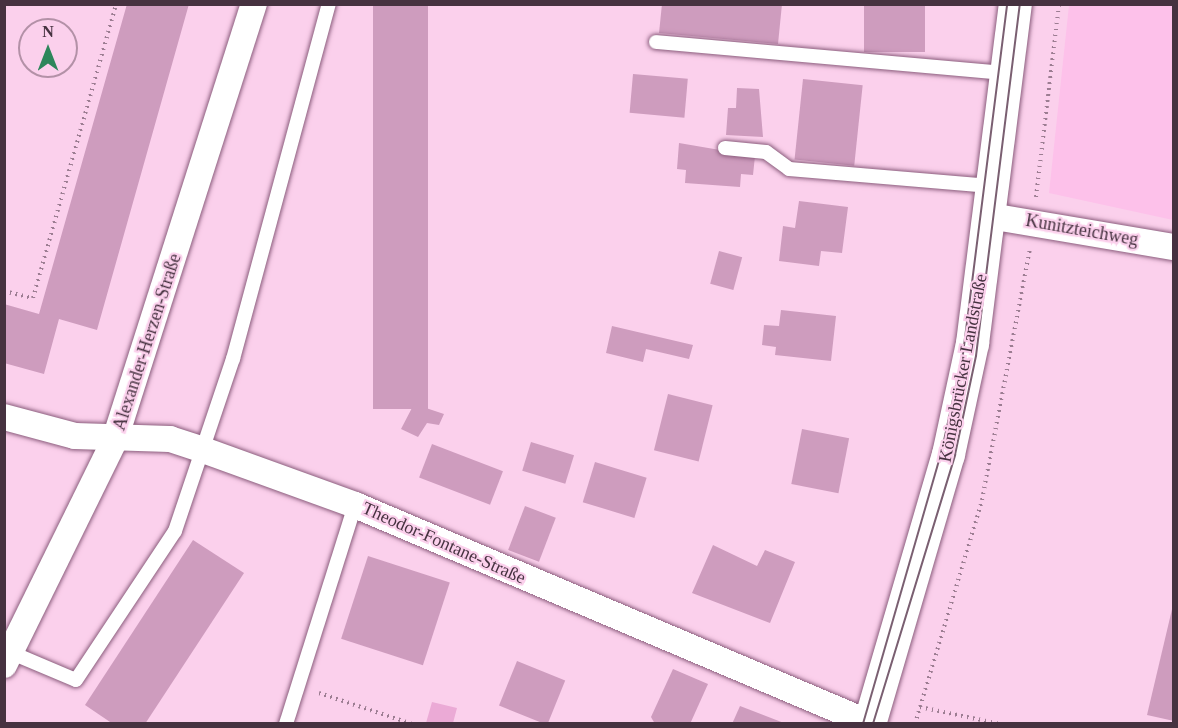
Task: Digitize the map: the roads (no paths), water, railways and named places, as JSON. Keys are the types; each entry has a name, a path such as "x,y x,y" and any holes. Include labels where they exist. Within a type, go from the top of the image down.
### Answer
{"main road":[{"name":"Königsbrücker Landstraße","path":"869,723 948,454 991,201 1015,4"}],"street":[{"name":"Alexander-Herzen-Straße","path":"8,659 115,438 254,4"},
{"name":"Kunitzteichweg","path":"991,201 1173,247"},
{"name":"Theodor-Fontane-Straße","path":"4,417 75,436 170,439 203,450 356,505 869,723"}],"lane":[{"path":"8,659 76,680 175,531 203,450 329,4"},
{"path":"656,42 1006,73"},
{"path":"725,148 766,152 789,169 991,201"},
{"path":"286,723 356,505"}],"tram line":[{"path":"863,724 942,450 963,354 1007,4"},
{"path":"873,724 955,455 976,356 1020,4"}]}
